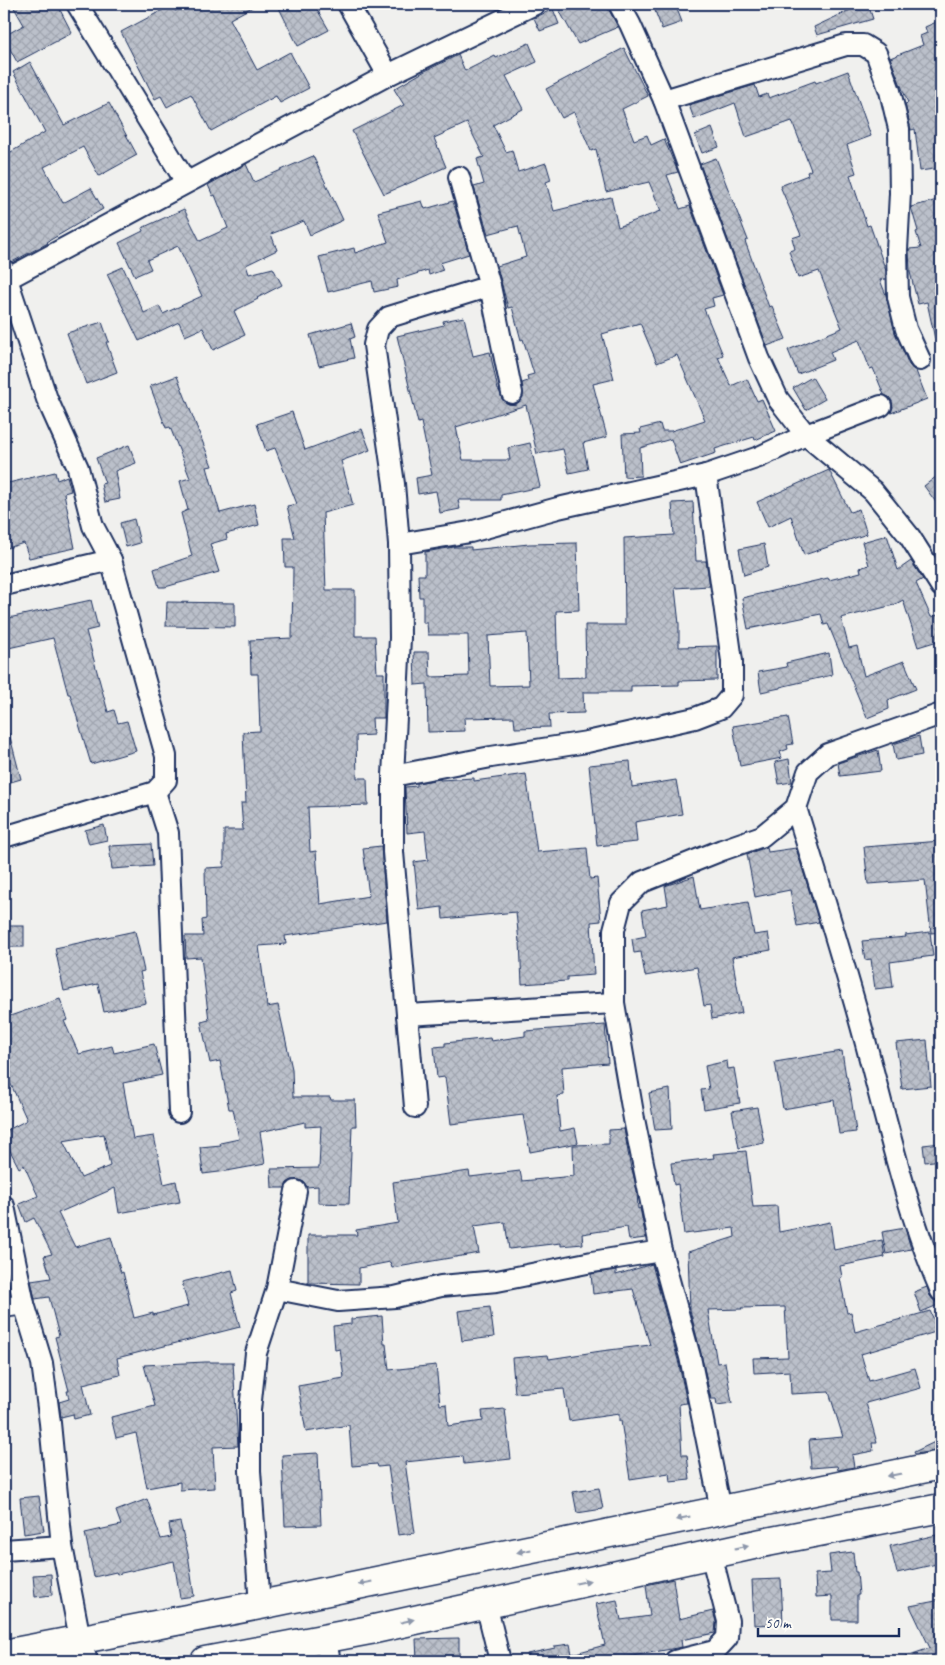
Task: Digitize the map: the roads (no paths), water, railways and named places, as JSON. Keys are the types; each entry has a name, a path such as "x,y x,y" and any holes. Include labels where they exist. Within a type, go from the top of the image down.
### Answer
{"street":[{"path":"77,4 186,182"},
{"path":"348,4 388,75"},
{"path":"4,837 155,792 166,780 166,756 111,560 93,526 78,468 46,400 5,274 186,182 388,75 535,4"},
{"path":"619,4 664,100 759,358 778,398 806,434 873,490 910,537 941,586"},
{"path":"664,100 846,44 863,44 876,53 890,91 899,129 898,297 906,329 920,360"},
{"path":"459,177 490,286 512,393"},
{"path":"415,1108 393,852 393,776 400,638 399,544 394,484 374,345 378,329 389,316 490,286"},
{"path":"399,544 470,532 558,508 706,475 759,457 806,434 881,406"},
{"path":"393,776 491,757 587,742 695,718 722,708 732,695 732,662 706,475"},
{"path":"4,585 111,560"},
{"path":"720,1510 690,1357 661,1250 634,1119 614,1003 614,930 621,903 642,882 762,836 796,808 808,772 828,754 941,714"},
{"path":"155,792 168,833 179,1112"},
{"path":"796,808 845,965 898,1164 917,1226 941,1291"},
{"path":"407,1014 614,1003"},
{"path":"260,1605 250,1471 250,1410 256,1353 277,1289 296,1191"},
{"path":"4,1206 24,1304 42,1364 50,1423 62,1546 84,1650"},
{"path":"277,1289 338,1301 395,1297 441,1286 497,1282 661,1250"},
{"path":"4,1307 24,1304"},
{"path":"4,1654 84,1650 260,1605 941,1465"},
{"path":"205,1661 327,1650 486,1604 712,1554 941,1508"},
{"path":"4,1550 62,1546"},
{"path":"675,1661 715,1651 728,1638 728,1621 712,1554"},
{"path":"486,1604 500,1661"}]}
